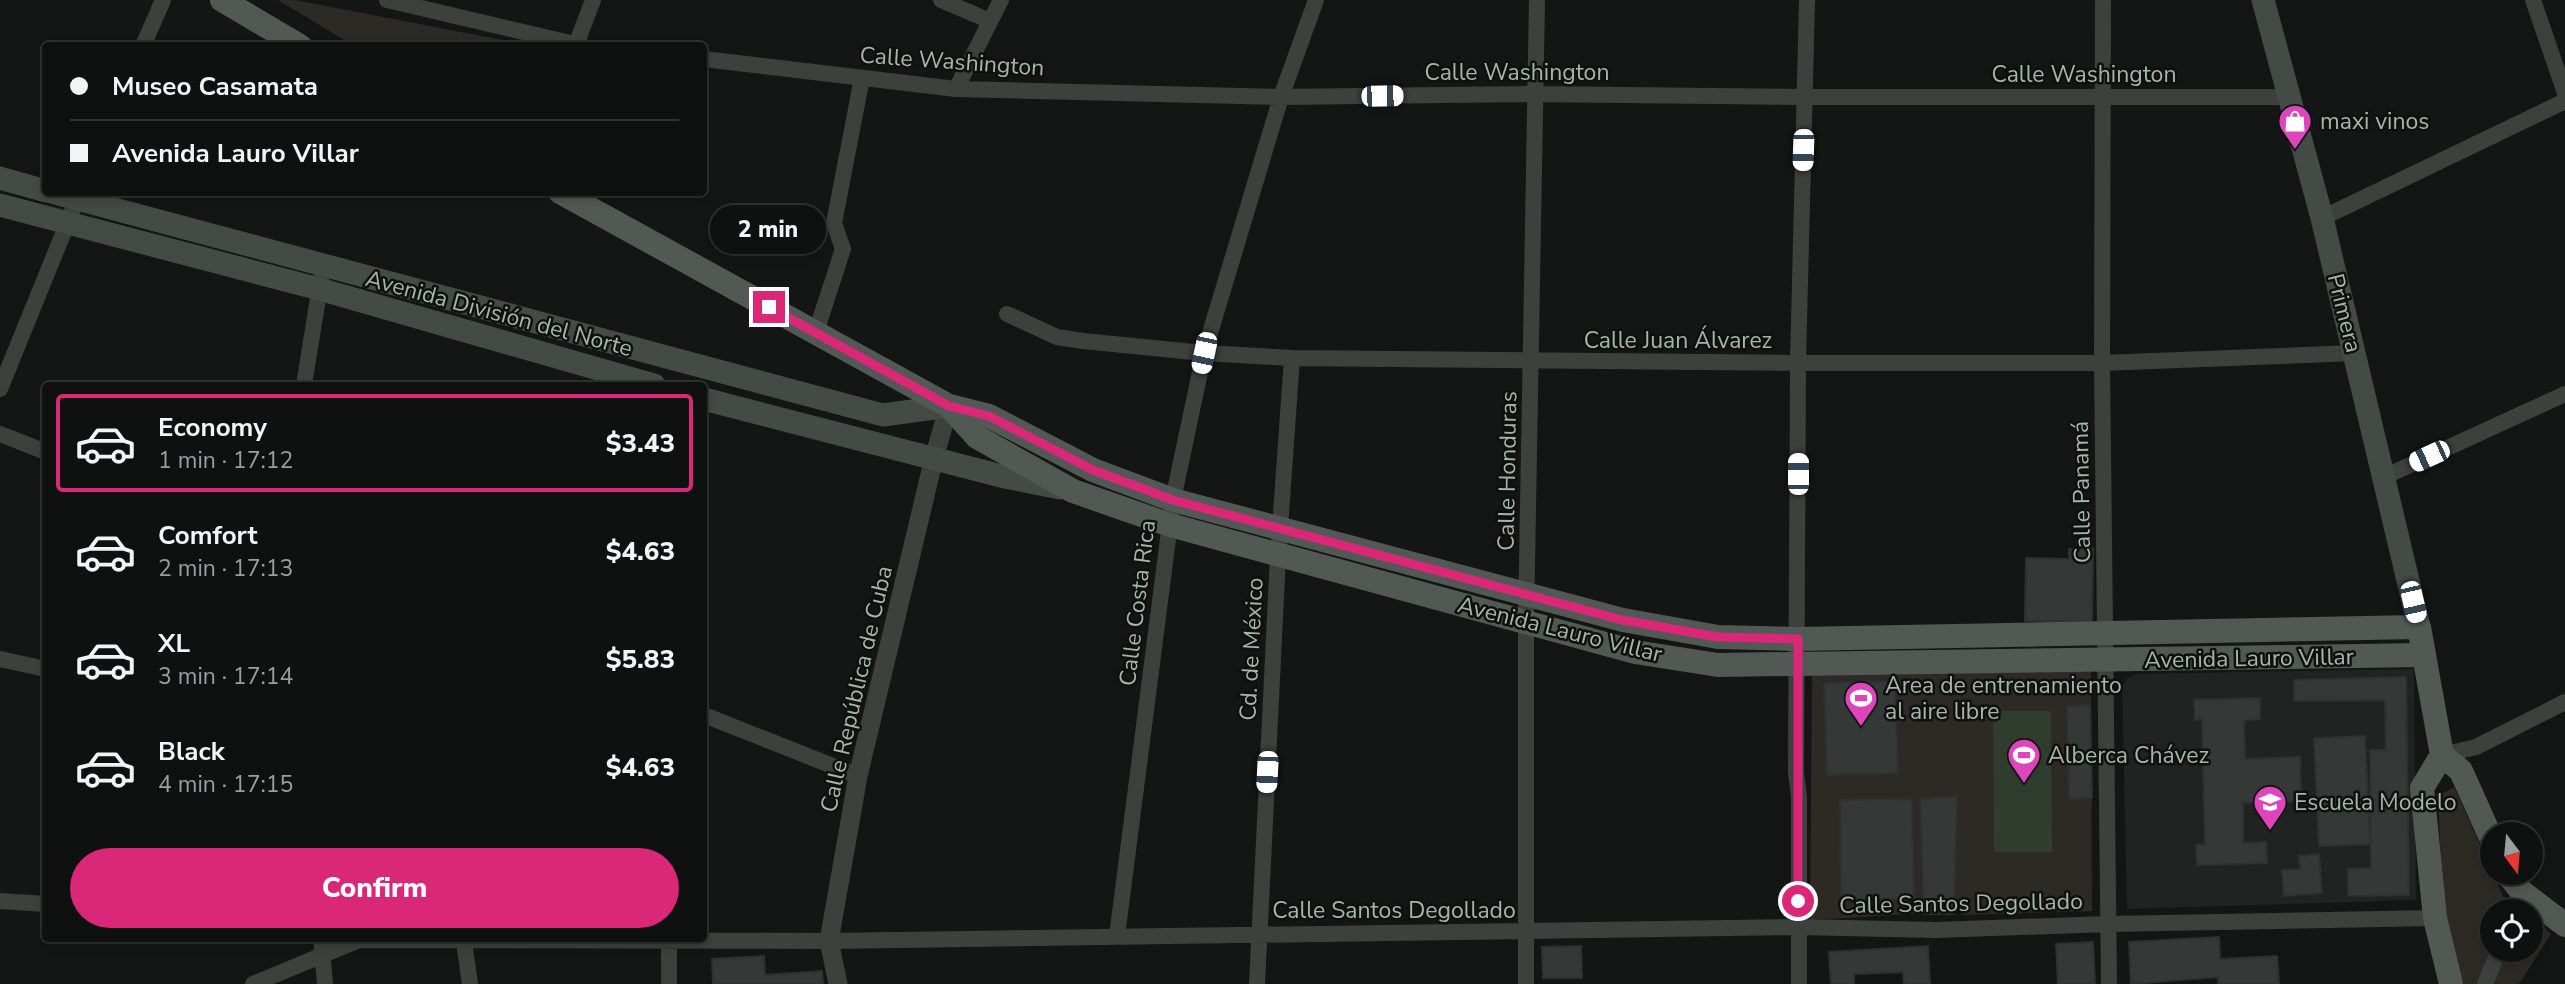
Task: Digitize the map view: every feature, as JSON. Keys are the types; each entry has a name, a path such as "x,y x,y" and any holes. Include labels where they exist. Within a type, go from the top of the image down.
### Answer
{"main road":[{"path":"222,0 293,42"},
{"name":"Primera","path":"2263,0 2322,218 2419,627"},
{"path":"0,178 42,190"},
{"name":"Avenida División del Norte","path":"79,196 321,278 645,382"},
{"name":"Avenida Lauro Villar","path":"567,196 949,406 989,416 1093,470 1173,500 1622,620 1798,652 2105,661 2424,655"},
{"name":"Avenida División del Norte","path":"0,205 321,278 697,375 883,415 949,406"},
{"path":"707,400 1004,477 1073,491"},
{"name":"Avenida Lauro Villar","path":"949,406 977,437 1073,491 1170,525 1649,654 1718,665 1798,652 2106,634 2419,627"},
{"path":"2419,627 2442,755 2461,771 2484,822"},
{"path":"2442,755 2422,788 2435,918 2451,984"},
{"path":"2515,892 2565,925"}],"street":[{"path":"145,42 163,0"},
{"path":"387,0 563,42"},
{"path":"577,42 593,0"},
{"path":"941,0 990,21"},
{"path":"956,89 1001,0"},
{"name":"Calle Costa Rica","path":"1118,936 1173,500 1204,353 1281,97 1316,0"},
{"name":"Calle Honduras","path":"1525,984 1526,621 1537,0"},
{"path":"1799,984 1799,797 1796,773 1798,363 1807,0"},
{"name":"Calle Panamá","path":"2103,0 2102,363 2109,984"},
{"path":"2532,0 2565,93"},
{"name":"Calle Washington","path":"707,60 956,89 1281,97 1534,94 2290,97"},
{"path":"816,332 843,249 834,223 862,78"},
{"path":"2322,218 2565,101"},
{"path":"0,389 79,196"},
{"path":"304,382 321,278"},
{"name":"Calle Juan Álvarez","path":"1007,314 1057,337 1204,353 1292,358 2102,363 2355,353"},
{"name":"Cd. de México","path":"1257,984 1278,556 1292,358"},
{"path":"2384,477 2565,394"},
{"name":"Calle República de Cuba","path":"838,984 829,941 858,776 934,458 949,406"},
{"path":"0,434 42,450"},
{"path":"0,659 42,667"},
{"path":"2442,755 2476,747 2565,702"},
{"path":"707,716 858,776"},
{"path":"0,901 42,904"},
{"name":"Calle Santos Degollado","path":"707,940 829,941 1798,927 1936,930 2435,918"},
{"path":"321,942 326,984"},
{"path":"253,984 351,942"},
{"path":"464,942 470,984"},
{"path":"668,942 669,984"},
{"path":"2485,984 2494,962"}],"shaded area":[{"path":"278,0 295,0 502,40 501,42 348,42"},
{"name":"Escuela Modelo","path":"2414,669 2416,900 2127,909 2122,687 2127,678 2136,674"},
{"path":"2091,670 2092,911 1962,915 1961,911 1810,920 1812,673"},
{"path":"1993,711 2051,711 2052,852 1994,852"},
{"path":"2454,787 2480,845 2480,886 2499,886 2507,899 2480,899 2480,962 2533,962 2519,984 2462,984 2443,912 2438,796"},
{"path":"2543,927 2551,934 2543,946"}],"building":[{"path":"2069,549 2093,549 2092,622 2025,621 2026,558 2069,559"},
{"path":"2406,677 2409,895 2348,896 2348,869 2371,868 2370,750 2386,750 2385,700 2294,701 2294,680"},
{"name":"Area de entrenamiento al aire libre","path":"1895,681 1898,773 1827,775 1824,683"},
{"path":"2260,698 2260,719 2244,720 2245,759 2300,757 2301,801 2243,803 2243,843 2266,842 2267,863 2197,865 2196,845 2205,845 2202,719 2195,720 2194,700"},
{"path":"2090,705 2092,798 2069,799 2067,706"},
{"path":"2365,736 2370,844 2319,846 2314,738"},
{"path":"1957,796 1954,914 1924,914 1920,799"},
{"path":"1912,799 1914,899 1841,900 1840,800"},
{"path":"2319,854 2322,893 2284,896 2282,870 2300,869 2299,856"},
{"path":"2219,937 2220,959 2277,956 2279,984 2218,984 2218,977 2131,984 2129,942"},
{"path":"2093,942 2095,984 2058,984 2056,944"},
{"path":"1581,946 1582,978 1543,978 1542,947"},
{"path":"1928,946 1930,984 1904,984 1903,972 1854,974 1854,984 1831,984 1829,952"},
{"path":"764,956 765,975 822,971 823,984 713,984 712,959"}],"place":[{"name":"maxi vinos","path":"2295,151"},
{"name":"Area de entrenamiento al aire libre","path":"1861,728"},
{"name":"Alberca Chávez","path":"2024,785"},
{"name":"Escuela Modelo","path":"2270,832"}],"route":[{"path":"769,307 949,406 989,416 1093,470 1173,500 1622,620 1718,637 1798,639 1798,901"}]}
